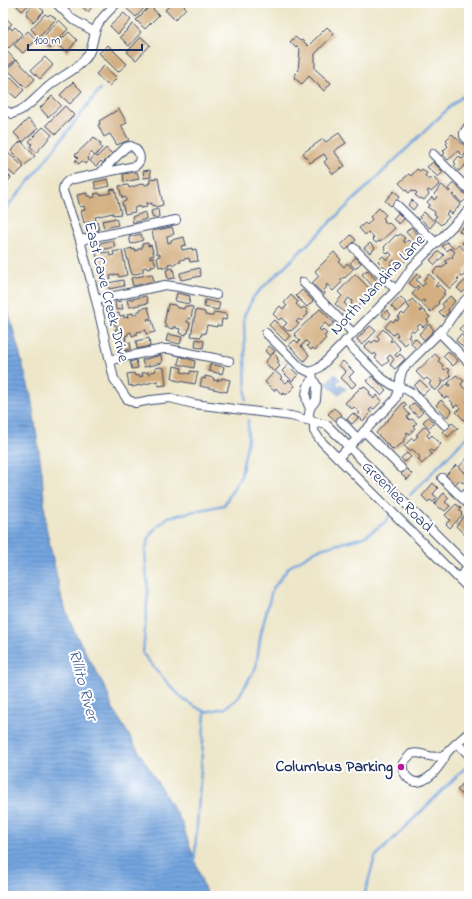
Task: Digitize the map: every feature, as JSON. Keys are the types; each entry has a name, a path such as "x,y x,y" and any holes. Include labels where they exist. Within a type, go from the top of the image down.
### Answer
{"street":[{"path":"56,3 72,19 95,32"},
{"path":"3,109 12,114 26,108 48,87 79,65 91,48 95,32 102,18 117,3"},
{"path":"469,125 464,133 464,136 469,142"},
{"path":"131,146 136,149 140,157 140,161 135,166 102,172 126,147 131,146"},
{"path":"433,154 469,190"},
{"name":"East Cave Creek Drive","path":"102,172 69,180 64,184 63,191 80,240 96,300 112,372 117,385 124,396 131,402"},
{"path":"398,205 436,243"},
{"name":"North Nandina Lane","path":"313,375 396,290 408,272 469,210"},
{"path":"80,240 176,220"},
{"path":"354,248 396,290"},
{"path":"303,282 353,333"},
{"path":"96,300 165,285 216,295"},
{"path":"338,458 394,402 399,393 400,376 403,370 440,333 469,296"},
{"path":"266,333 301,368 313,375 317,386 316,400 310,408 311,420"},
{"path":"440,333 469,363"},
{"path":"346,341 383,379 388,383 410,391 445,425"},
{"path":"110,360 169,349 229,361"},
{"name":"Greenlee Road","path":"131,402 140,403 170,398 194,404 291,416 327,424 469,567"},
{"name":"Greenlee Road","path":"311,420 316,435 469,589"},
{"path":"341,421 357,438"},
{"path":"364,431 401,468"},
{"path":"442,478 469,505"},
{"path":"462,498 469,491"},
{"path":"458,578 469,567"},
{"path":"446,754 431,757 419,753 411,754 403,763 402,771 412,781 422,782 441,764 446,754 469,732"},
{"path":"457,743 469,755"}],"water":[{"name":"Rillito River","path":"3,292 31,396 42,472 46,527 62,600 74,631 106,689 112,707 182,823 207,896 3,896"},
{"path":"335,374 340,380 336,383 339,386 341,384 346,389 338,394 326,383"}],"building":[{"path":"14,3 31,3 22,11"},
{"path":"35,3 44,11 33,22 26,14"},
{"path":"78,3 90,3 93,6 88,12"},
{"path":"131,3 149,3 136,17 126,8"},
{"path":"172,3 183,3 182,4 186,8 175,20 165,10"},
{"path":"150,6 159,15 145,29 136,20"},
{"path":"124,13 131,20 118,34 110,26"},
{"path":"45,14 48,16 50,14 56,19 39,37 31,29"},
{"path":"3,15 12,24 3,31"},
{"path":"59,20 68,29 50,49 41,39"},
{"path":"133,24 141,32 129,46 120,37"},
{"path":"10,27 12,30 15,27 22,34 9,48 3,42 3,34"},
{"path":"327,27 334,34 315,54 315,69 331,83 324,91 309,76 302,84 294,78 294,75 298,71 300,49 297,46 296,48 290,42 295,37 300,41 302,40 308,46"},
{"path":"28,31 36,40 23,53 14,45"},
{"path":"69,32 77,40 67,53 57,44"},
{"path":"141,37 150,45 136,60 127,52"},
{"path":"108,45 127,64 118,72 99,53"},
{"path":"3,47 15,60 6,68 3,65"},
{"path":"45,57 53,65 40,79 31,70"},
{"path":"17,60 35,79 26,88 7,69"},
{"path":"104,66 117,78 109,86 96,74"},
{"path":"11,77 24,90 16,98 3,86"},
{"path":"73,82 82,91 70,104 60,95"},
{"path":"52,96 61,105 48,117 40,108"},
{"path":"65,106 74,115 56,134 46,125"},
{"path":"119,109 127,123 121,126 129,140 117,145 110,134 104,137 98,125 100,124 99,121"},
{"path":"28,119 38,128 23,142 14,133"},
{"path":"43,127 52,135 36,153 30,146 32,144 29,141"},
{"path":"339,133 346,143 334,151 345,166 333,174 324,162 327,159 324,154 310,163 303,153 323,139 326,142"},
{"path":"452,134 469,150 463,156 458,151 448,160 443,155 445,153 443,151 448,146 446,144 448,142 446,140"},
{"path":"94,137 101,144 100,146 102,148 95,156 91,152 88,155 89,160 85,164 82,161 79,164 75,161 78,158 75,155"},
{"path":"21,141 35,156 25,165 11,151"},
{"path":"106,148 112,154 103,163 101,161 96,166 90,161 95,155 97,157"},
{"path":"8,153 24,167 15,176 3,166 3,158"},
{"path":"469,153 469,161 459,171 454,166 456,164 454,162 459,156 462,159"},
{"path":"433,162 443,172 438,177 427,167"},
{"path":"3,169 11,178 3,186"},
{"path":"417,169 420,171 422,169 427,173 425,176 427,178 430,180 433,177 440,184 431,192 429,190 427,191 429,194 424,200 415,195 417,193 415,191 413,192 412,190 409,193 399,183 409,174 411,176"},
{"path":"150,170 151,177 144,178 143,171"},
{"path":"137,172 139,179 124,182 123,174"},
{"path":"158,178 163,205 156,207 155,205 152,206 152,203 146,203 147,207 140,208 140,206 134,208 135,212 125,214 122,202 126,201 126,199 125,197 122,198 119,186 128,185 129,188 144,183 145,185 150,183 150,179"},
{"path":"108,179 110,186 96,189 94,182"},
{"path":"453,183 468,197 462,203 453,194 452,195 461,204 452,214 449,211 446,214 449,217 441,225 434,219 437,216 434,214 435,212 427,207 430,205 427,202 432,197 434,200 437,197 434,194 442,185 449,192 450,191 448,189"},
{"path":"115,189 121,214 113,215 113,213 95,217 96,220 84,223 81,211 85,210 84,206 80,207 77,195 87,193 87,196 91,196 91,198 95,197 94,194 99,193 100,195 111,193 110,190"},
{"path":"394,191 400,196 391,206 385,201"},
{"path":"412,200 417,205 413,210 408,205"},
{"path":"379,208 386,215 383,218 385,220 384,221 395,228 380,242 379,241 376,243 372,239 374,237 368,232 365,235 359,228 365,223 367,225 372,219 370,217"},
{"path":"158,209 159,217 153,218 151,211"},
{"path":"145,212 146,219 133,223 132,217"},
{"path":"424,212 435,222 430,228 419,217"},
{"path":"398,213 404,219 399,224 393,219"},
{"path":"116,218 118,225 104,228 102,221"},
{"path":"469,221 469,231 464,235 459,231"},
{"path":"97,222 99,230 86,233 85,225"},
{"path":"172,227 174,234 167,236 168,243 171,242 171,240 184,237 186,245 181,246 182,250 192,248 192,250 196,249 198,261 190,262 189,258 180,260 181,262 175,263 175,265 172,263 168,264 169,267 159,267 157,257 160,256 160,254 157,254 152,231"},
{"path":"411,227 420,237 415,242 406,232"},
{"path":"141,234 143,240 131,244 129,237"},
{"path":"400,234 405,238 403,240 405,243 408,240 417,249 402,264 400,262 397,264 394,260 390,264 392,265 387,270 378,261 383,256 387,260 392,255 389,252 388,254 384,250 384,247 396,235 398,236"},
{"path":"351,235 356,240 346,250 341,245"},
{"path":"468,237 469,238 469,250 462,243"},
{"path":"113,240 115,247 101,250 102,253 109,252 110,256 114,255 113,252 122,250 127,275 119,277 118,274 110,276 111,279 103,281 100,270 103,270 102,265 99,266 95,249 101,248 100,243"},
{"path":"447,242 454,249 459,245 467,252 465,255 466,256 469,253 469,266 464,271 466,273 457,279 459,280 450,289 433,272 438,267 442,268 447,263 445,261 450,257 452,259 453,257 452,256 455,252 450,248 447,251 442,246"},
{"path":"148,243 148,246 151,245 154,255 150,256 150,258 153,257 156,265 151,266 152,268 143,268 143,272 132,275 125,250 132,248 132,250 135,249 135,251 142,248 142,244"},
{"path":"370,243 375,248 370,253 364,248"},
{"path":"439,251 444,255 435,265 430,260"},
{"path":"334,252 341,260 339,262 344,267 347,263 353,269 345,278 344,277 340,280 342,282 333,291 327,284 327,287 323,291 325,293 324,295 312,283 319,276 315,271"},
{"path":"356,257 361,263 355,269 350,263"},
{"path":"173,268 175,278 168,279 166,270"},
{"path":"199,268 201,276 181,280 180,273"},
{"path":"367,270 380,284 375,289 362,274"},
{"path":"418,273 421,276 416,280 422,286 426,283 423,281 429,274 438,283 435,286 437,287 439,285 445,291 443,293 445,294 438,302 439,303 431,312 422,304 425,301 423,300 421,302 412,294 419,287 417,286 415,288 409,283"},
{"path":"152,274 154,281 133,286 131,278"},
{"path":"355,274 371,290 368,293 370,295 355,309 351,305 352,301 349,298 344,303 349,308 344,312 335,304 342,296 338,292"},
{"path":"467,279 469,281 469,287 462,293 457,288"},
{"path":"123,280 124,286 109,289 108,283"},
{"path":"302,290 313,301 307,307 296,296"},
{"path":"177,293 190,296 189,304 175,301"},
{"path":"291,295 298,302 296,304 301,309 304,307 308,311 308,314 301,321 299,319 296,322 299,324 291,331 288,331 283,327 287,323 281,318 279,320 273,314 280,306 283,309 287,306 284,303"},
{"path":"146,296 148,303 129,307 127,300"},
{"path":"450,296 455,301 448,310 449,312 444,317 439,312 444,307 442,304"},
{"path":"401,297 406,303 397,312 391,306"},
{"path":"412,299 422,309 419,311 420,312 423,310 430,317 427,320 429,322 423,327 420,324 416,327 418,328 414,332 412,330 409,333 411,334 408,337 411,339 405,345 396,337 398,335 396,332 393,335 385,327 391,320 393,322 396,319 397,321 399,319 398,317 402,313 404,315 410,308 407,305"},
{"path":"205,300 220,303 218,310 204,307"},
{"path":"121,301 123,309 116,310 115,302"},
{"path":"168,304 184,309 185,306 193,307 191,319 188,318 187,322 190,323 188,333 186,333 186,335 179,333 180,329 176,327 173,327 173,329 165,327 166,324 164,324"},
{"path":"148,307 151,318 147,319 148,321 152,320 155,332 146,334 146,330 137,332 137,334 132,336 131,332 125,336 126,340 117,342 115,329 117,329 117,325 114,325 111,316 119,313 120,316 124,315 124,318 128,317 127,314 137,314 136,312 140,311 140,309"},
{"path":"320,309 334,323 329,327 325,323 319,329 321,331 323,329 327,334 324,336 326,338 315,350 313,348 311,350 307,346 309,344 306,341 301,346 309,355 304,361 289,345 295,340 298,343 300,341 294,334"},
{"path":"196,310 205,312 205,315 209,316 213,316 214,312 227,314 226,320 222,319 221,326 217,325 217,327 207,325 205,334 202,333 201,337 191,336"},
{"path":"387,310 391,315 387,319 382,315"},
{"path":"274,320 290,336 285,341 269,325"},
{"path":"467,321 469,323 469,334 468,333 466,336 459,329"},
{"path":"429,324 434,330 424,340 419,334"},
{"path":"370,326 376,331 362,345 357,339"},
{"path":"383,329 392,338 390,341 391,342 393,340 400,348 395,355 397,357 400,354 405,359 395,369 390,365 394,359 390,355 387,358 389,361 383,366 375,358 377,356 375,353 373,355 364,347 370,341 372,343 375,340 377,342 380,339 377,336"},
{"path":"168,334 182,337 180,344 166,341"},
{"path":"461,334 469,343 469,347 466,350 456,340"},
{"path":"149,338 150,346 137,349 136,341"},
{"path":"415,338 421,344 416,349 411,343"},
{"path":"196,339 204,341 203,348 195,347"},
{"path":"130,342 131,349 124,351 123,344"},
{"path":"269,346 275,351 270,356 265,351"},
{"path":"448,351 458,361 453,366 443,356"},
{"path":"273,353 279,361 277,363 280,366 275,371 282,377 280,379 286,383 289,380 295,386 286,395 284,393 282,395 276,388 274,391 265,382 274,372 265,362"},
{"path":"435,354 440,359 438,361 443,365 442,367 445,370 447,368 450,371 448,372 451,376 445,381 442,379 440,380 443,383 436,390 434,390 429,384 431,382 427,378 424,380 416,372"},
{"path":"161,355 162,363 144,367 142,360"},
{"path":"180,356 195,361 194,368 178,364"},
{"path":"136,360 138,368 132,369 130,362"},
{"path":"343,361 354,372 349,377 356,384 352,388 341,378 346,372 339,365"},
{"path":"210,364 224,367 222,374 209,371"},
{"path":"288,365 298,375 292,381 282,371"},
{"path":"174,366 182,368 181,372 190,374 190,371 198,372 195,384 174,380 174,378 172,378"},
{"path":"155,368 164,368 166,385 159,386 158,381 132,387 132,385 129,386 127,374 134,373 135,376 139,375 139,377 143,376 142,373 148,372 148,374 156,371"},
{"path":"456,375 464,381 461,384 463,387 466,390 468,388 469,389 469,399 466,402 469,405 469,416 465,421 456,412 460,408 457,405 454,407 452,404 453,403 447,397 444,398 438,392 447,384 450,386 451,385 448,383"},
{"path":"205,376 214,378 213,380 218,381 218,379 221,380 222,378 230,380 227,392 200,386 202,378 205,379"},
{"path":"372,376 386,390 381,395 367,381"},
{"path":"420,380 429,389 423,395 414,386"},
{"path":"364,386 374,399 377,395 382,401 374,409 372,408 369,410 371,413 363,421 357,415 360,413 354,407 352,409 345,403 361,387 362,388"},
{"path":"441,400 452,411 447,417 436,405"},
{"path":"404,402 407,405 404,408 410,415 407,417 417,423 413,426 415,428 410,434 407,432 406,433 408,435 403,441 404,442 393,450 376,433"},
{"path":"414,403 423,412 418,417 409,408"},
{"path":"334,408 342,415 336,421 328,414"},
{"path":"353,413 358,418 352,424 347,419"},
{"path":"428,417 434,423 429,428 423,422"},
{"path":"452,423 458,428 448,437 443,432"},
{"path":"425,426 430,432 427,435 429,438 432,435 441,444 433,452 431,450 429,451 432,454 422,464 418,459 420,457 412,449 410,451 404,446 412,438 414,440 418,436 416,435"},
{"path":"407,453 411,457 405,462 401,458"},
{"path":"468,457 469,472 467,474 459,467"},
{"path":"456,465 469,477 463,483 459,480 455,485 445,476"},
{"path":"407,469 412,474 407,480 401,474"},
{"path":"433,483 438,488 433,494 437,498 433,502 430,500 428,502 422,496"},
{"path":"444,493 449,498 445,502 450,506 445,511 434,504"},
{"path":"456,504 461,508 459,510 462,515 450,528 446,524 450,520 445,515"},
{"path":"467,512 469,514 469,530 465,535 456,526"},
{"path":"469,777 469,796 467,799 457,790"}],"waterway":[{"path":"5,209 31,179 100,89"},
{"path":"246,400 244,316 254,296 453,104 469,91"},
{"path":"3,206 5,209 3,213"},
{"path":"248,420 248,439 241,476 224,505 168,517 151,533 145,551 148,592 143,654 184,700 205,712 225,708 238,698 256,667 261,633 272,590 289,567 317,550 364,537 384,523 389,517"},
{"path":"410,495 469,435"},
{"path":"194,867 205,712"},
{"path":"364,896 375,857 466,767"}],"place":[{"name":"Columbus Parking","path":"401,767"}]}
